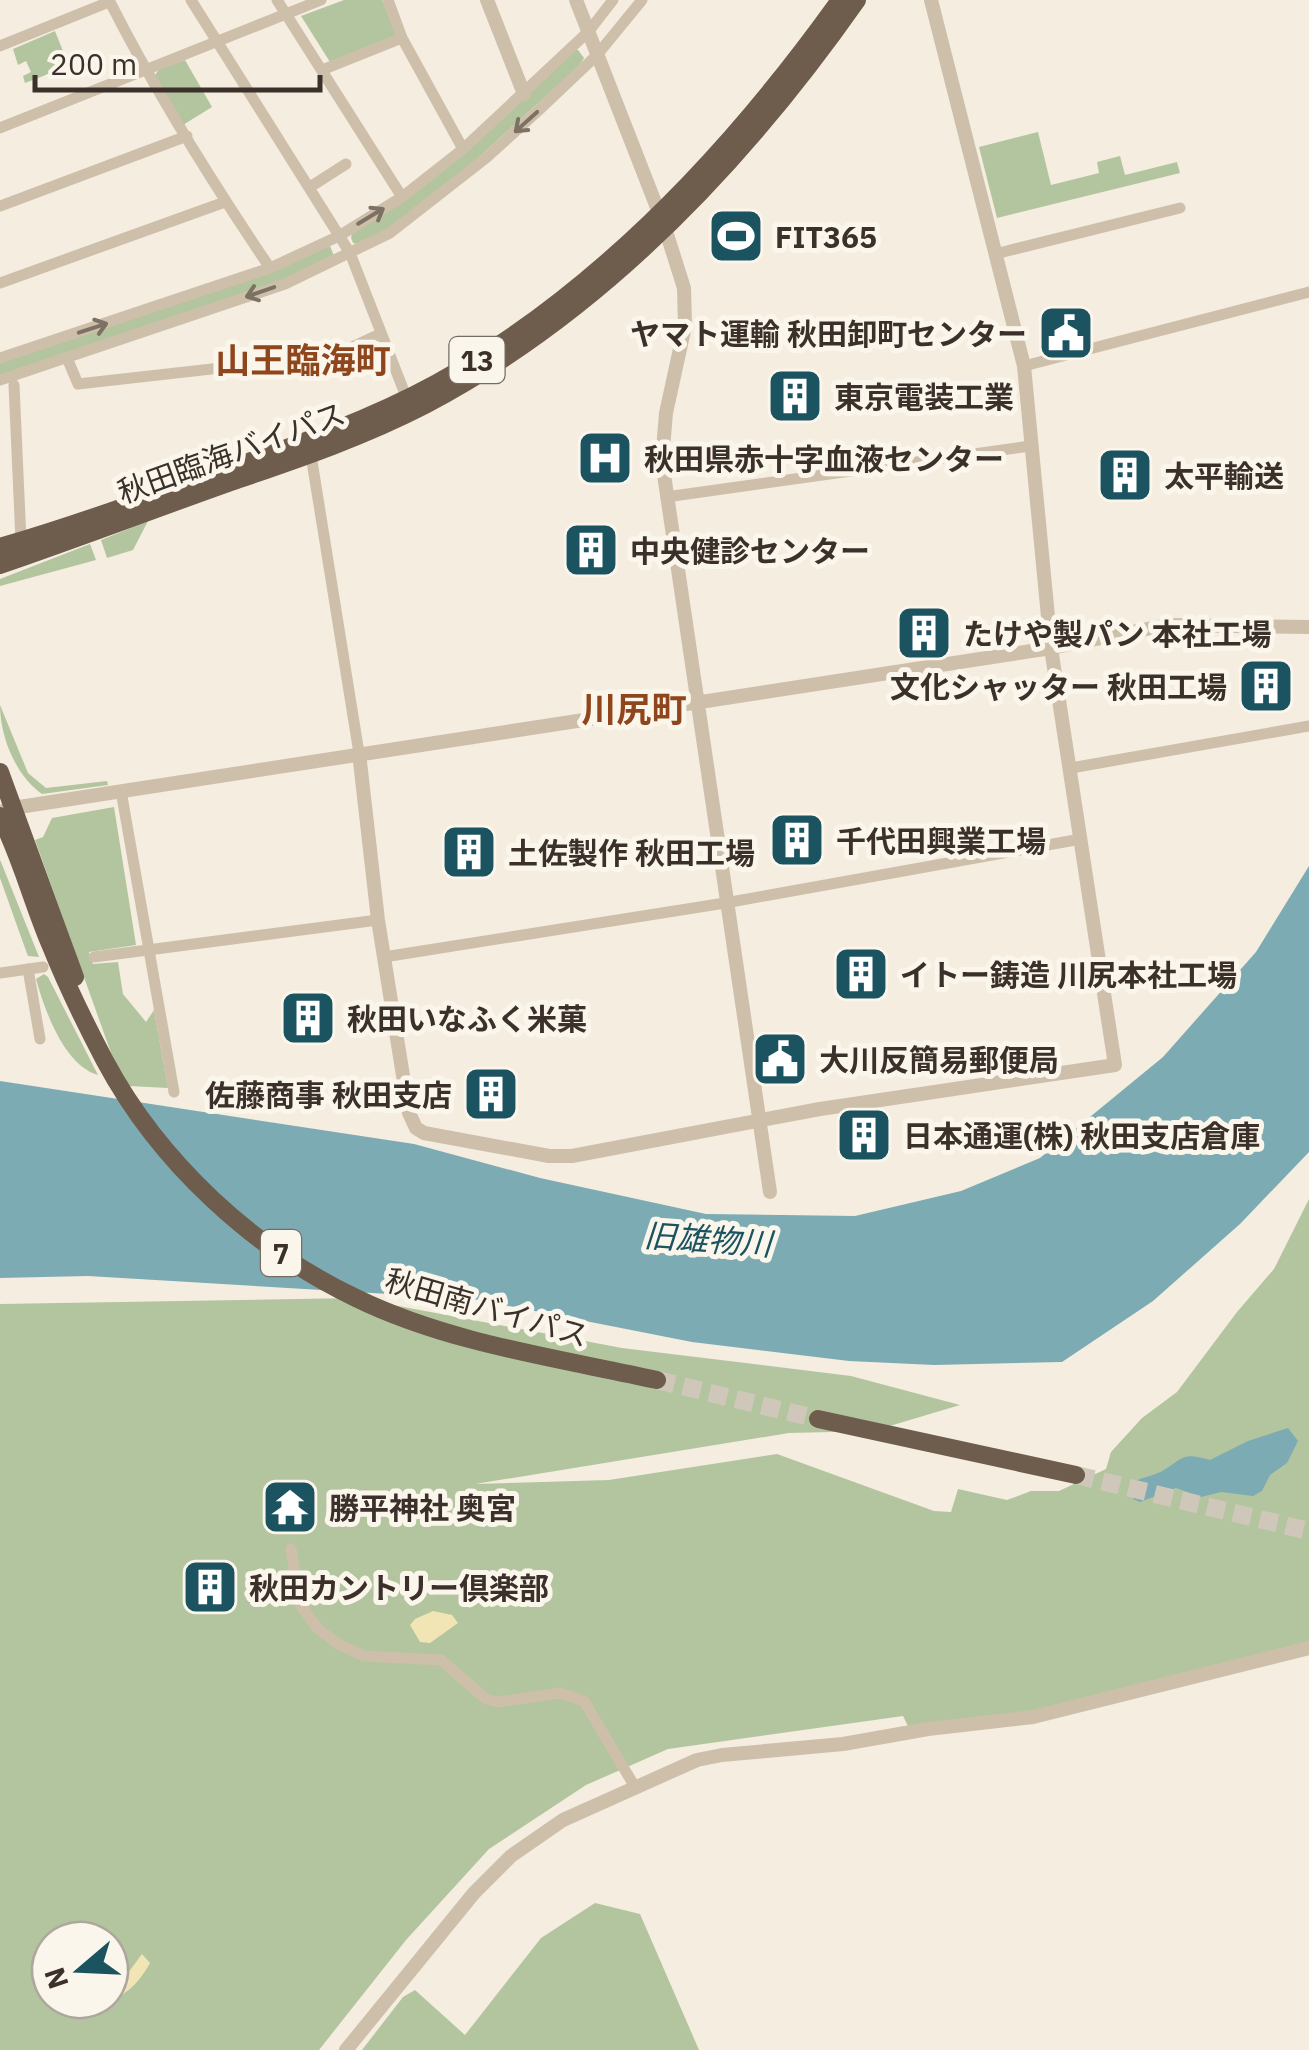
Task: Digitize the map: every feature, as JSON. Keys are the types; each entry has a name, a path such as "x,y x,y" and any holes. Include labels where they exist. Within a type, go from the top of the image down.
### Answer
{"highway":[{"name":"秋田臨海バイパス","path":"0,547 310,448 470,364 540,317 662,221 766,98 840,0"},
{"name":"秋田臨海バイパス","path":"0,565 425,404 516,350 579,304 776,107 857,0"},
{"name":"秋田南バイパス","path":"0,772 5,812 103,1058 149,1129 196,1183 294,1262 356,1298 413,1321 507,1347 657,1380"},
{"path":"818,1418 1076,1475"}],"street":[{"path":"191,0 350,254 407,399"},
{"path":"277,0 402,197"},
{"path":"0,128 321,0"},
{"path":"388,0 402,38 463,149"},
{"path":"488,0 524,94"},
{"path":"576,0 684,288 685,326 662,461 770,1192"},
{"path":"0,358 270,268 339,236 402,197 463,149 588,32 613,0"},
{"path":"0,380 285,284 390,233 486,158 597,54 642,0"},
{"path":"310,448 359,753 378,920 409,1113 416,1128 424,1133 561,1156 761,1120 1115,1065 1051,648 1024,366 931,0"},
{"path":"0,46 109,1 225,202 270,268"},
{"path":"322,70 402,38"},
{"path":"0,206 188,136"},
{"path":"310,187 346,164"},
{"path":"0,283 225,202"},
{"path":"995,254 1180,208"},
{"path":"1024,366 1309,292"},
{"path":"67,358 78,384 335,355 380,334"},
{"path":"14,385 21,541"},
{"path":"666,498 1030,446"},
{"path":"5,812 122,790 1051,648 1168,625 1309,627"},
{"path":"1071,768 1309,726"},
{"path":"122,790 174,1092"},
{"path":"384,957 725,903 1082,839"},
{"path":"94,957 378,920"},
{"path":"0,972 43,967"},
{"path":"28,969 40,1038"},
{"path":"291,1549 300,1604 318,1628 338,1644 364,1656 441,1660 486,1699 498,1702 560,1693 584,1701 635,1787"},
{"path":"346,2050 474,1893 511,1856 563,1820 697,1760 1034,1717 1309,1648"}],"green space":[{"path":"344,0 382,0 397,34 390,42 330,62 301,16"},
{"path":"55,31 69,66 25,83 23,76 31,72 26,61 18,65 13,49"},
{"path":"573,50 584,58 579,66 433,199 362,245 353,243 353,229 403,199"},
{"path":"185,60 212,107 183,125 154,77 159,69"},
{"path":"1038,132 1051,185 1099,173 1097,162 1120,156 1125,175 1177,162 1180,173 997,218 979,147"},
{"path":"330,246 334,256 284,282 0,377 0,362"},
{"path":"148,521 133,550 107,558 101,540"},
{"path":"90,544 96,560 0,586 0,579"},
{"path":"0,705 28,773 46,788 107,781 108,785 42,794 24,777 11,755"},
{"path":"114,807 136,945 89,952 93,964 118,962 123,994 146,1022 154,1010 168,1088 129,1086 115,1064 35,840 43,837 52,818"},
{"path":"0,860 39,957 28,956 0,878"},
{"path":"44,974 98,1075 75,1060 58,1035 36,979"},
{"name":"秋田カントリー倶楽部","path":"1309,1199 1309,1643 1037,1712 908,1726 903,1716 668,1749 586,1785 489,1849 406,1940 319,2050 0,2050 0,1304 356,1298 622,1348 851,1376 960,1405 873,1431 789,1433 475,1484 609,1480 777,1454 934,1511 951,1512 958,1489 1007,1500 1031,1491 1059,1491 1106,1469 1111,1452 1142,1418 1177,1392 1274,1269"},
{"path":"595,1903 640,1914 699,2050 362,2050 403,1997 415,1990 465,2035 541,1938"}],"sand":[{"path":"433,1611 452,1615 458,1623 430,1643 420,1642 410,1625"},
{"path":"142,1954 150,1963 130,1989 130,1970"}],"water":[{"name":"旧雄物川","path":"1309,866 1309,1152 1240,1224 1153,1301 1062,1362 934,1365 849,1361 692,1342 473,1299 88,1276 0,1278 0,1081 414,1144 540,1178 706,1214 855,1216 961,1191 1040,1158 1163,1057 1256,952"},
{"path":"1288,1428 1298,1441 1287,1463 1270,1475 1262,1491 1253,1496 1221,1492 1201,1497 1176,1488 1140,1502 1133,1499 1133,1483 1181,1459 1189,1456 1210,1460 1248,1441"}],"tunnel":[{"path":"657,1380 818,1419"},
{"path":"1076,1475 1309,1531"}],"place":[{"name":"FIT365","path":"736,236"},
{"name":"ヤマト運輸 秋田卸町センター","path":"1066,333"},
{"name":"東京電装工業","path":"795,396"},
{"name":"秋田県赤十字血液センター","path":"605,458"},
{"name":"太平輸送","path":"1125,475"},
{"name":"中央健診センター","path":"591,550"},
{"name":"たけや製パン 本社工場","path":"924,633"},
{"name":"文化シャッター 秋田工場","path":"1266,686"},
{"name":"千代田興業工場","path":"797,840"},
{"name":"土佐製作 秋田工場","path":"469,852"},
{"name":"イトー鋳造 川尻本社工場","path":"861,974"},
{"name":"秋田いなふく米菓","path":"308,1018"},
{"name":"大川反簡易郵便局","path":"780,1059"},
{"name":"佐藤商事 秋田支店","path":"491,1094"},
{"name":"日本通運(株) 秋田支店倉庫","path":"864,1135"},
{"name":"勝平神社 奥宮","path":"290,1507"},
{"name":"秋田カントリー倶楽部","path":"210,1587"}],"district":[{"name":"山王臨海町","path":"303,360"},
{"name":"川尻町","path":"634,709"}]}
